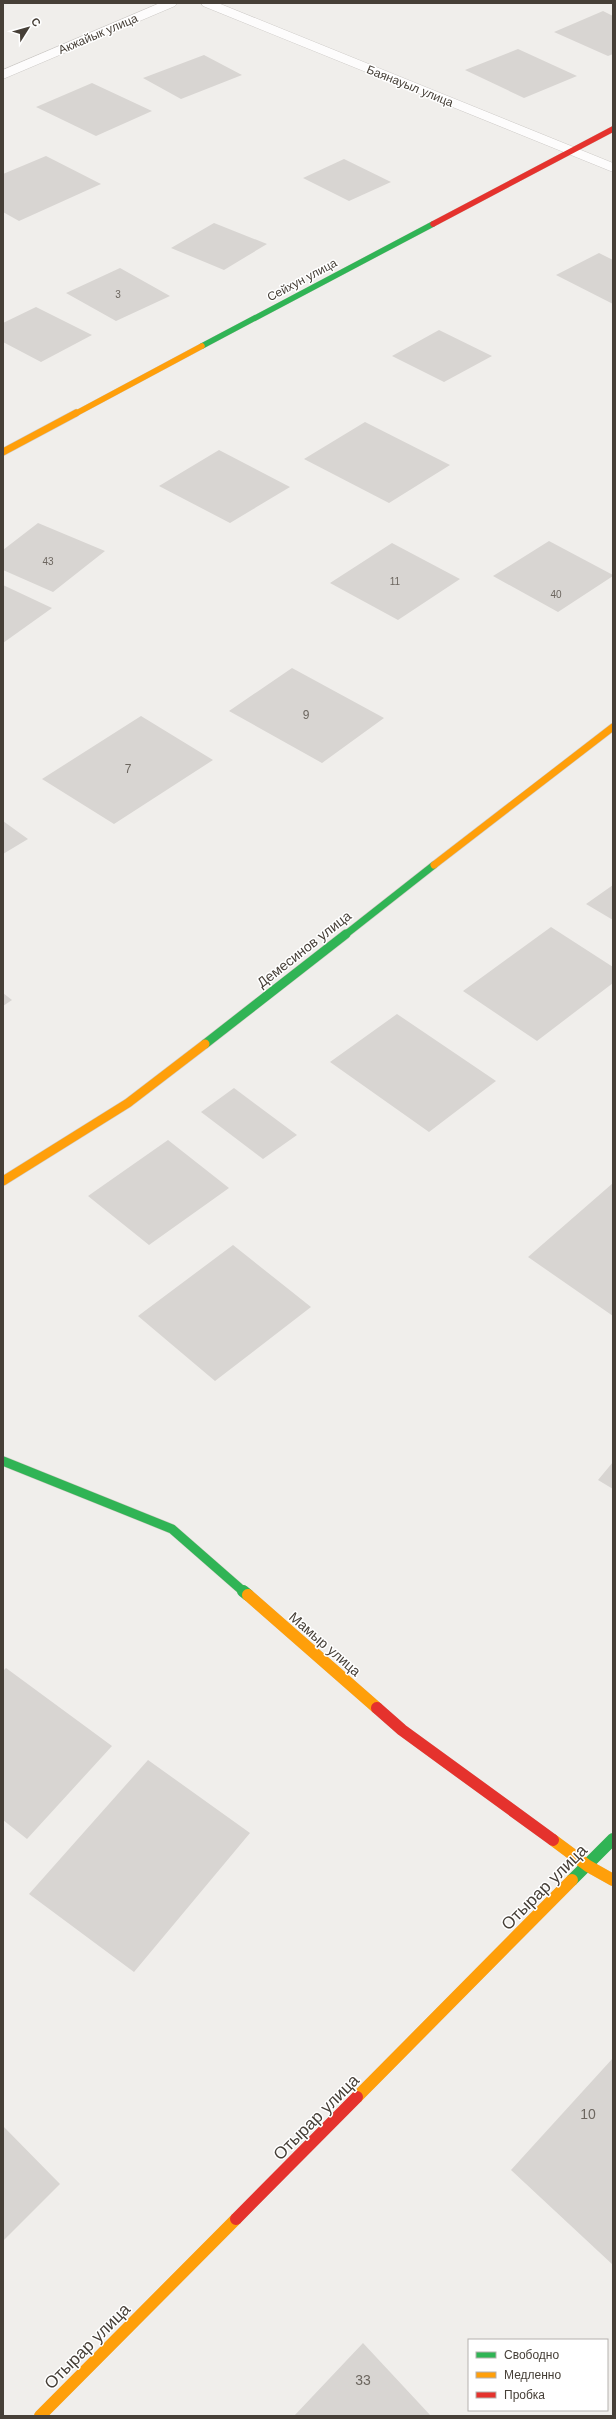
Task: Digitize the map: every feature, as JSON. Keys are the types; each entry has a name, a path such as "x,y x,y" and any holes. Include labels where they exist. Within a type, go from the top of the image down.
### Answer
{"street":[{"name":"Акжайык улица","path":"3,75 171,3"},
{"name":"Баянауыл улица","path":"207,3 613,168"},
{"name":"Сейхун улица","path":"3,452 613,129"},
{"name":"Демесинов улица","path":"3,1181 128,1103 613,727"},
{"name":"Мамыр улица","path":"3,1461 172,1529 402,1730 588,1866 613,1880"},
{"name":"Отырар улица","path":"40,2416 588,1866 613,1839"}],"building":[{"path":"603,11 613,16 613,54 608,56 554,32"},
{"path":"518,49 577,76 524,98 465,70"},
{"path":"204,55 242,75 181,99 143,78"},
{"path":"92,83 152,111 96,136 36,107"},
{"path":"46,156 101,184 19,221 3,212 3,174"},
{"path":"344,159 391,182 349,201 303,178"},
{"path":"214,223 267,244 224,270 171,248"},
{"path":"599,253 613,260 613,304 556,275"},
{"path":"120,268 170,296 116,321 66,293"},
{"path":"36,307 92,335 41,362 3,342 3,323"},
{"path":"439,330 492,356 444,382 392,356"},
{"path":"365,422 450,465 389,503 304,459"},
{"path":"219,450 290,487 230,523 159,486"},
{"path":"38,523 105,551 53,592 3,570 3,550"},
{"path":"549,541 613,576 558,612 493,576"},
{"path":"392,543 460,579 398,620 330,583"},
{"path":"3,585 52,608 3,643"},
{"path":"292,668 384,718 322,763 229,711"},
{"path":"141,716 213,760 114,824 42,779"},
{"path":"3,821 28,839 3,854"},
{"path":"613,885 613,920 586,904"},
{"path":"551,927 613,967 613,983 537,1041 463,991"},
{"path":"3,993 12,1000 3,1006"},
{"path":"397,1014 496,1081 429,1132 330,1062"},
{"path":"234,1088 297,1135 263,1159 201,1112"},
{"path":"168,1140 229,1188 149,1245 88,1196"},
{"path":"613,1183 613,1316 528,1257"},
{"path":"233,1245 311,1307 215,1381 138,1316"},
{"path":"613,1462 613,1489 598,1480"},
{"path":"6,1668 112,1746 27,1839 3,1820 3,1671"},
{"path":"148,1760 250,1833 134,1972 29,1894"},
{"path":"613,2058 613,2265 511,2170"},
{"path":"3,2126 60,2184 3,2241"},
{"path":"363,2343 431,2416 294,2416"}],"traffic: fast":[{"path":"202,346 433,224"},
{"path":"205,1044 434,865"},
{"path":"3,1461 172,1529 248,1595"},
{"path":"572,1880 613,1839"}],"traffic: slow":[{"path":"3,452 202,346"},
{"path":"434,865 613,727"},
{"path":"3,1181 128,1103 205,1044"},
{"path":"248,1595 377,1708"},
{"path":"553,1840 588,1866 613,1880"},
{"path":"357,2097 572,1880"},
{"path":"40,2416 236,2219"}],"traffic: jam":[{"path":"433,224 613,129"},
{"path":"377,1708 402,1730 553,1840"},
{"path":"236,2219 357,2097"}]}
